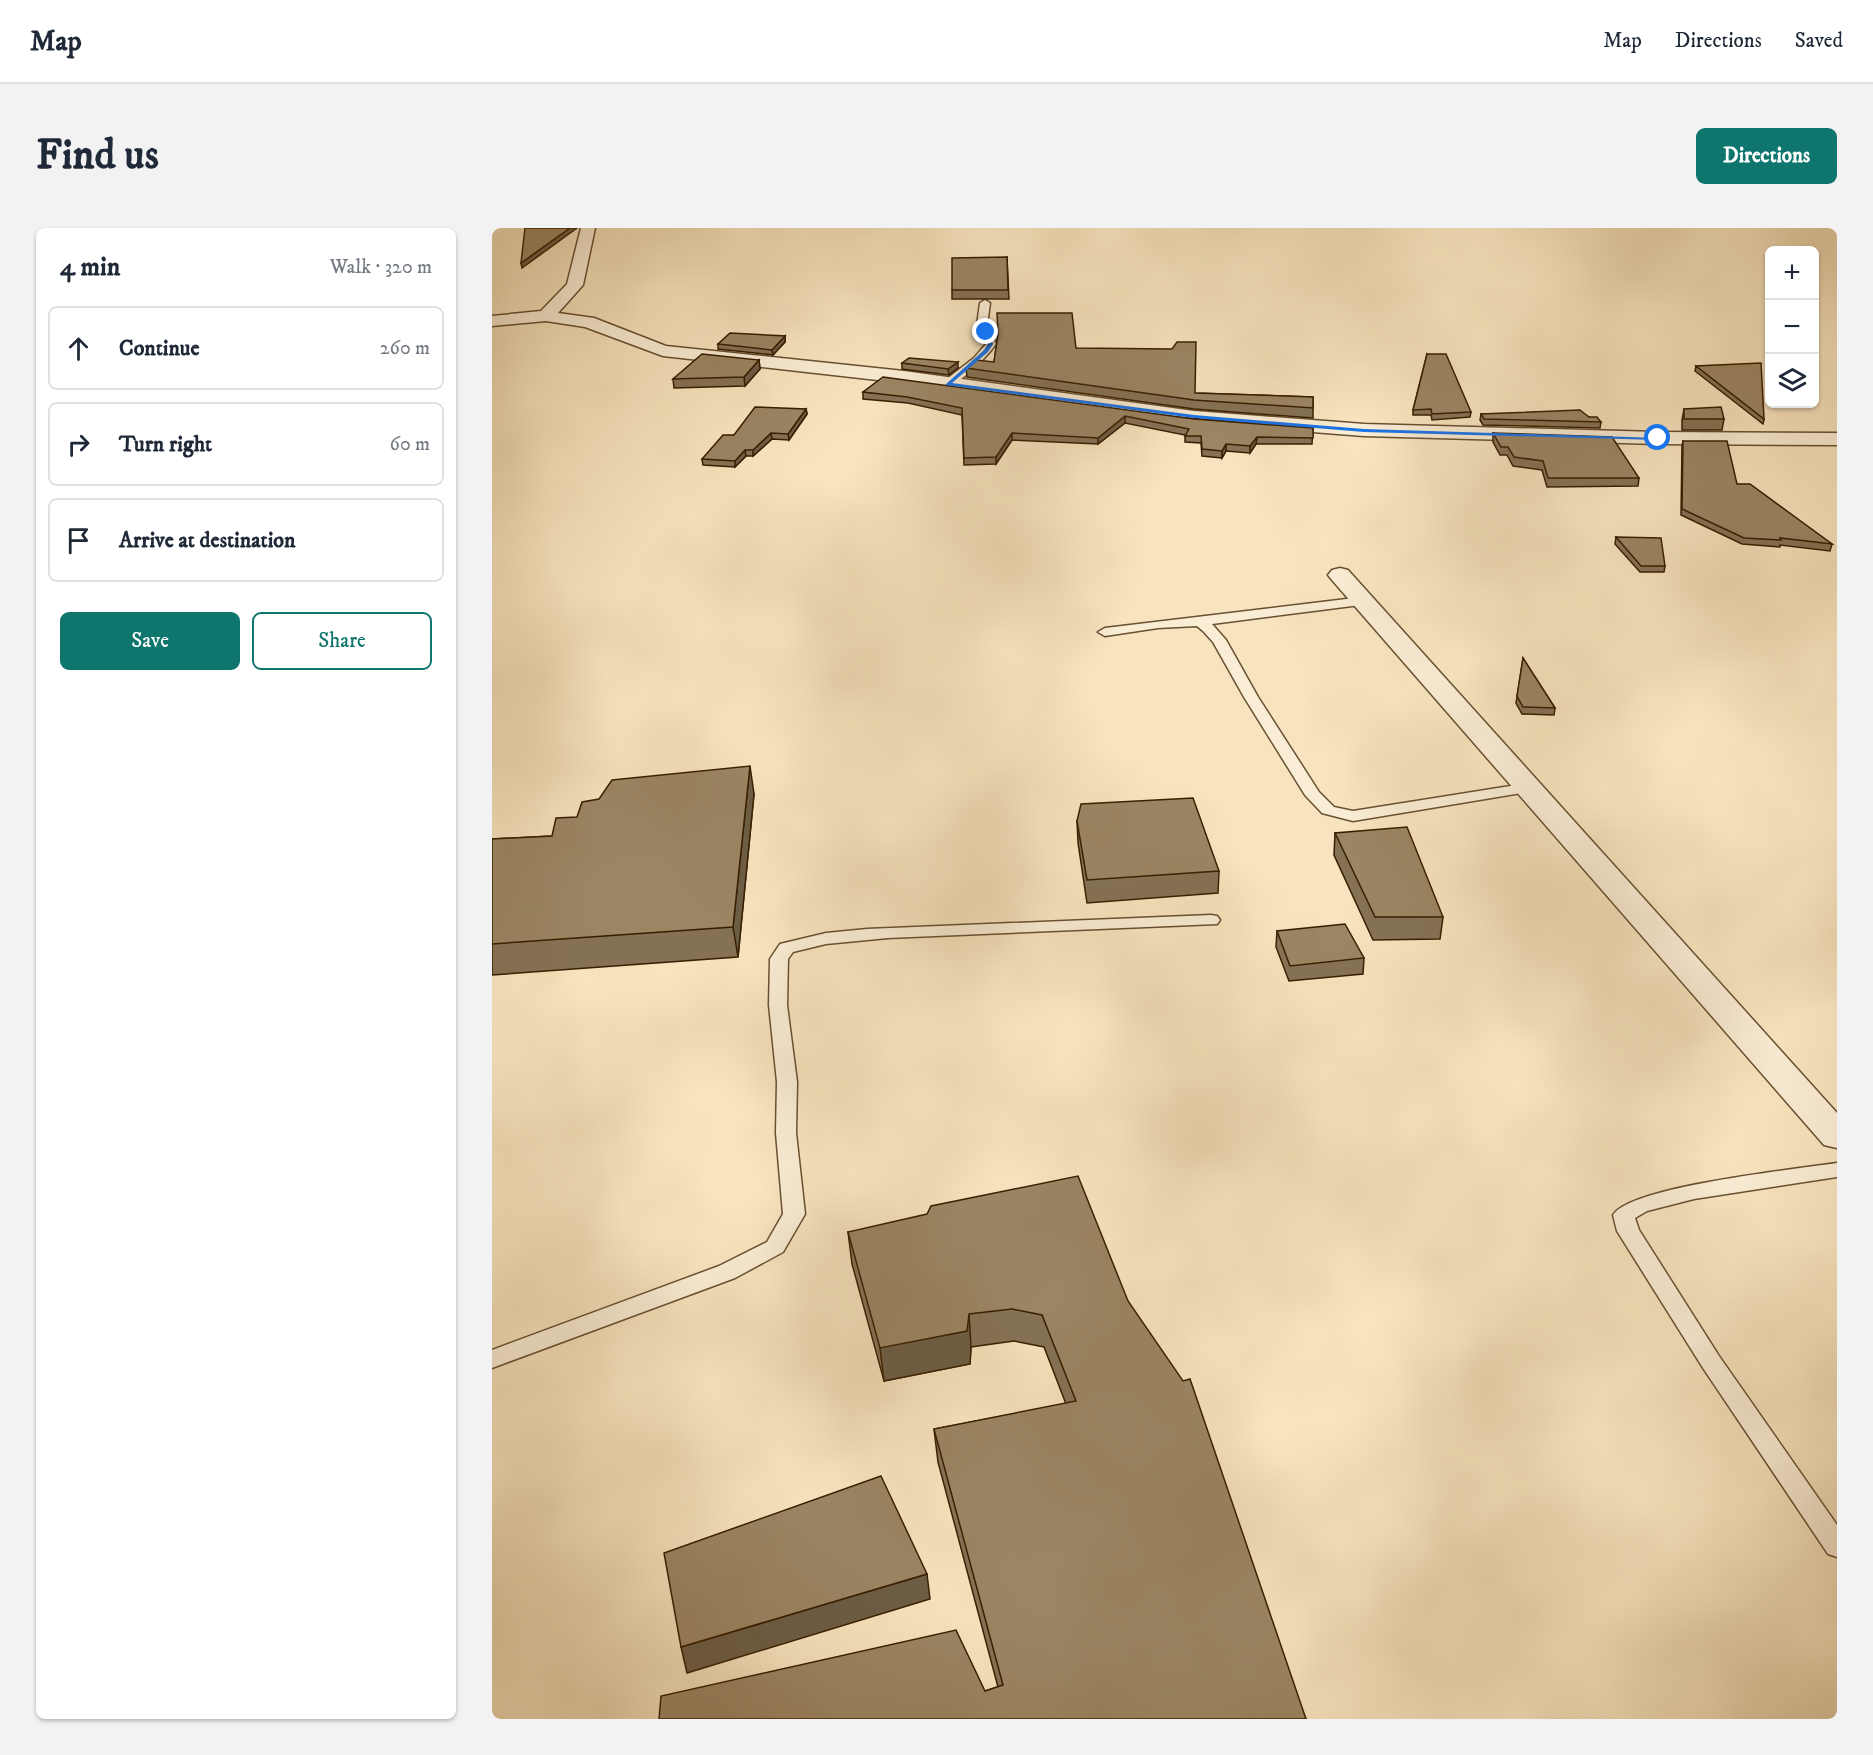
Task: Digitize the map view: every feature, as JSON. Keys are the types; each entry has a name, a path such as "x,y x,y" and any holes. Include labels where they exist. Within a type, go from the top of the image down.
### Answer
{"street":[{"path":"546,316 575,285 588,228"},
{"path":"492,321 546,316 596,324 663,351 947,384 1194,417 1364,430 1658,438 1837,439"},
{"path":"1340,575 1837,1136"}],"lane":[{"path":"947,384 977,360 990,344 982,325 985,303"},
{"path":"1105,632 1363,601"},
{"path":"1200,622 1219,640 1251,697 1313,795 1328,810 1353,816 1529,788"},
{"path":"492,1359 727,1272 775,1247 794,1214 786,1133 787,1082 778,1005 779,959 786,948 810,942 861,935 1014,926 1211,920"},
{"path":"1837,1170 1694,1192 1640,1206 1624,1215 1628,1231 1704,1352 1837,1546"}],"building":[{"path":"525,228 570,228 521,263"},
{"path":"1007,257 1008,290 952,290 952,258"},
{"path":"997,313 1072,313 1076,348 1172,349 1177,342 1196,342 1195,393 1313,397 1313,408 1194,400 966,368 976,360 994,362 998,334"},
{"path":"730,333 785,336 772,350 718,344"},
{"path":"702,354 759,360 744,377 673,379"},
{"path":"1427,354 1446,354 1471,412 1432,414 1431,409 1413,410"},
{"path":"909,358 958,362 948,369 902,363"},
{"path":"1761,363 1764,419 1696,366"},
{"path":"883,377 1194,419 1313,428 1313,438 1257,437 1250,446 1226,444 1222,451 1202,449 1201,436 1185,436 1189,429 1125,416 1098,438 1012,433 996,457 964,458 962,408 907,397 863,392"},
{"path":"755,407 806,409 788,434 771,433 753,450 745,450 735,461 702,459 723,435 734,435"},
{"path":"1721,407 1724,419 1684,419 1684,409"},
{"path":"1580,410 1589,417 1597,417 1601,422 1484,419 1481,414"},
{"path":"1493,433 1612,437 1639,478 1548,478 1543,461 1514,457 1508,447 1501,447"},
{"path":"1683,441 1727,441 1737,484 1750,484 1832,544 1780,538 1781,540 1744,538 1682,509"},
{"path":"1616,537 1661,538 1665,566 1641,566"},
{"path":"1523,658 1555,708 1523,707 1517,696"},
{"path":"750,766 733,927 492,944 492,839 552,836 556,818 577,817 582,802 599,799 612,780"},
{"path":"1193,798 1219,871 1087,880 1077,821 1081,804"},
{"path":"1407,827 1443,917 1375,917 1335,833"},
{"path":"1345,924 1364,958 1290,966 1277,931"},
{"path":"1078,1176 1128,1301 1183,1381 1190,1379 1306,1719 659,1719 661,1696 956,1630 985,1691 1003,1685 934,1429 1076,1401 1042,1315 1012,1309 969,1314 967,1331 880,1348 848,1232 927,1214 931,1206"},
{"path":"881,1476 927,1574 681,1647 664,1553"}],"route":[{"path":"986,332 990,344 987,351 947,384 1194,417 1364,430 1658,438"}]}
